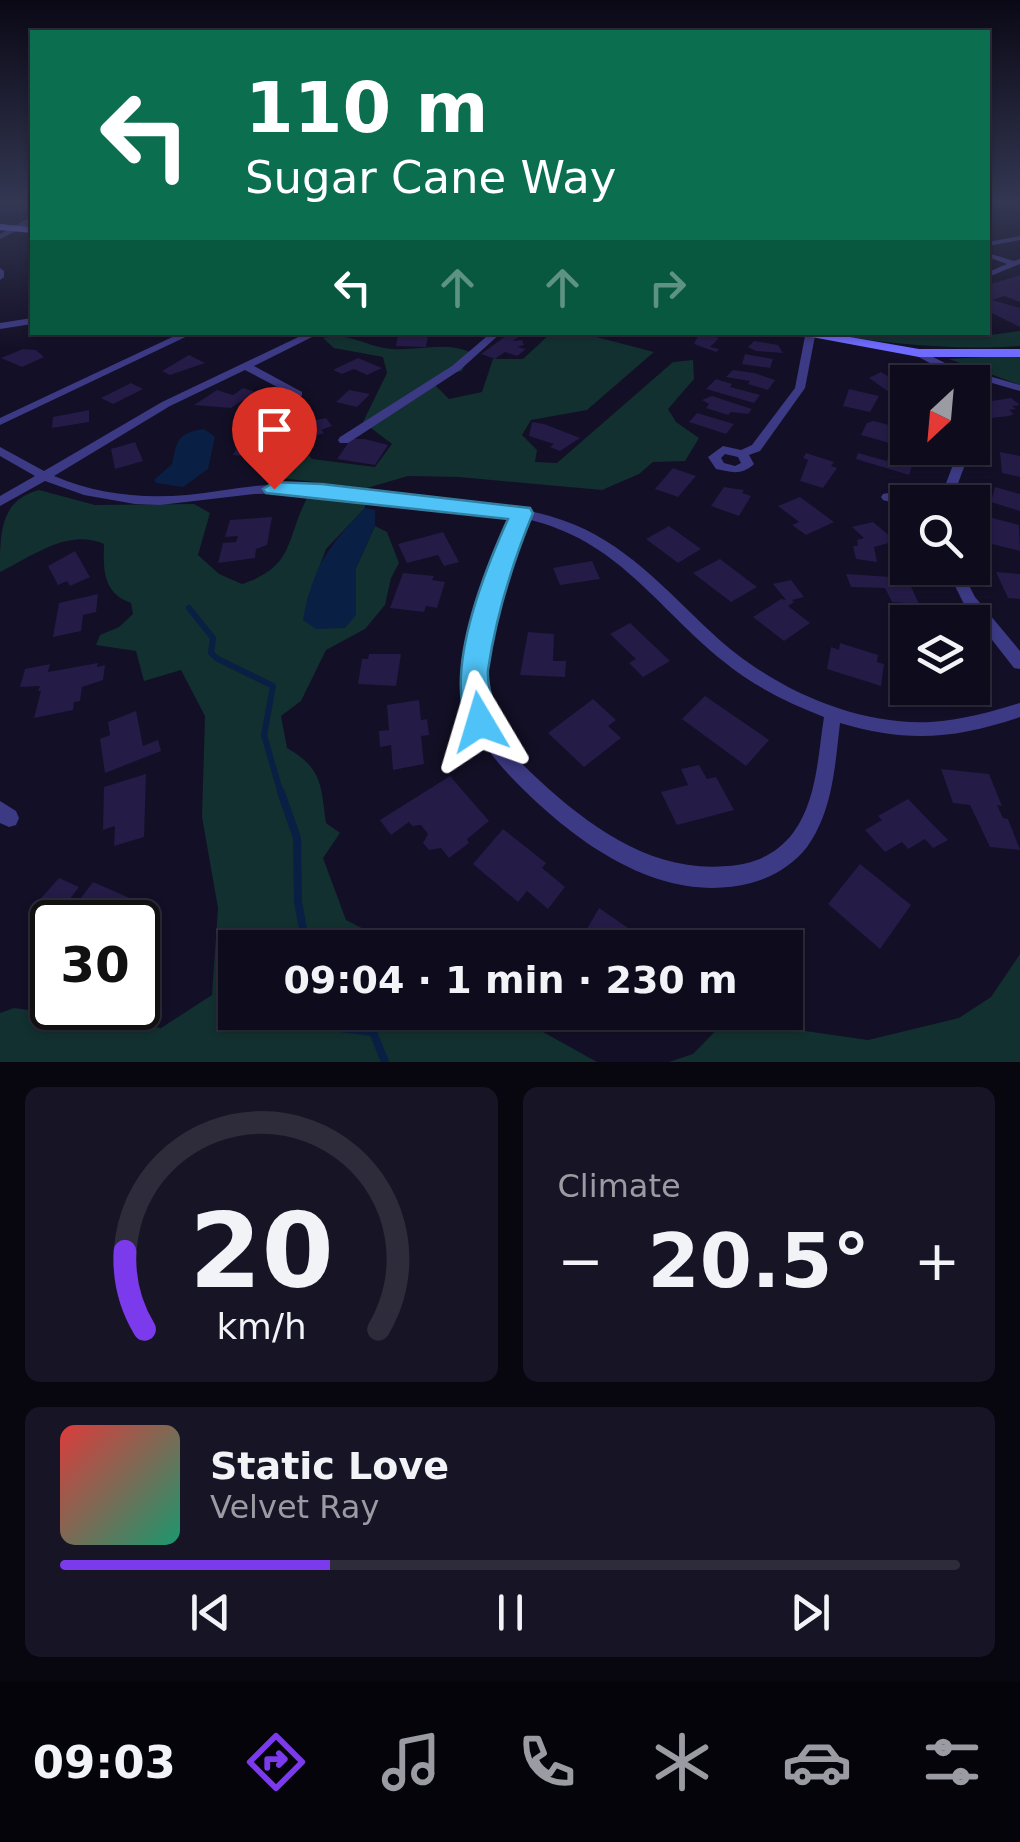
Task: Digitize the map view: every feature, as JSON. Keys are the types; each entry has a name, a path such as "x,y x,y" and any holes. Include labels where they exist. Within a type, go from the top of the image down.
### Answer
{"main road":[{"path":"806,335 918,353 1020,353"}],"street":[{"path":"990,256 1018,263"},
{"path":"990,274 1018,263"},
{"path":"0,326 30,321"},
{"path":"0,422 186,335"},
{"path":"0,502 166,404 312,335"},
{"path":"344,440 456,368 494,335"},
{"path":"742,454 756,448 800,388 810,336"},
{"path":"918,353 942,365 1020,388"},
{"path":"245,366 298,394"},
{"path":"0,451 39,476 108,500 144,502 274,489 306,490 522,513 590,536 617,553 712,644 750,673 782,692 833,713 915,730 974,724 1020,710"},
{"path":"522,513 498,568 474,674 480,722 518,772 618,850 646,865 682,876 753,872 784,858 801,839 818,809 833,713"},
{"path":"962,585 1020,663"}],"green space":[{"path":"1020,331 1020,346 919,345 833,335 990,335"},
{"path":"549,335 589,335 654,352 587,410 531,420 522,435 537,450 535,462 557,463 673,362 693,360 694,379 668,409 676,422 699,438 685,461 653,462 639,474 602,490 459,477 408,476 367,488 280,478 280,454 288,431 312,459 375,467 392,444 363,422 387,373 383,357 334,348 323,338 346,337 395,349 449,347 470,352 462,371 438,375 436,386 449,399 482,392 493,359 523,359"},
{"path":"1020,355 1020,385 990,374 990,365 965,365 949,359"},
{"path":"39,490 95,505 194,504 210,513 198,555 219,574 242,584 281,560 308,496 365,502 365,508 326,549 307,600 356,615 356,568 375,526 387,532 399,563 385,605 365,629 326,650 301,701 281,716 287,748 313,770 321,788 326,823 340,833 323,858 346,920 365,930 218,930 218,1030 540,1030 597,1062 0,1062 0,1013 14,1008 30,1010 30,1030 160,1030 212,995 218,908 202,817 205,716 181,670 144,681 136,651 96,645 100,635 119,627 133,614 131,603 115,594 107,580 104,544 77,539 64,542 0,572 5,520 16,502"},
{"path":"1020,954 1020,1062 669,1062 693,1054 716,1030 803,1030 803,1025 805,1031 868,1040 959,1018 991,997"}],"water":[{"path":"204,429 215,437 208,469 183,487 156,483 154,480 172,464 179,440"},
{"path":"365,508 375,510 375,526 356,568 356,615 345,628 316,629 303,620 317,571"}],"building":[{"path":"1020,275 1020,302 1004,296 992,300 1020,308 1020,327 990,312 990,284"},
{"path":"507,335 520,336 513,341 522,340 524,345 517,347 526,349 517,356 505,352 495,359 481,354"},
{"path":"398,336 428,336 426,347 396,346"},
{"path":"698,336 719,338 710,347 719,349 716,352 694,344"},
{"path":"754,341 778,345 783,353 748,347"},
{"path":"23,349 36,350 44,357 22,367 1,358"},
{"path":"745,354 773,359 770,368 742,364"},
{"path":"189,355 205,363 170,375 162,371"},
{"path":"358,358 382,368 367,375 354,369 342,374 333,370"},
{"path":"733,370 775,380 768,390 748,384 750,381 726,377"},
{"path":"881,372 890,377 890,392 889,392 869,378"},
{"path":"716,379 760,395 754,403 706,389"},
{"path":"131,383 143,389 113,404 101,398"},
{"path":"243,388 255,392 231,408 194,405 217,390 233,395"},
{"path":"849,389 879,396 870,412 843,406"},
{"path":"349,390 370,394 357,407 336,402"},
{"path":"712,396 752,409 748,414 728,415 706,408 709,404 702,400"},
{"path":"1011,398 1020,405 1009,410 1014,414 991,418 990,401"},
{"path":"89,410 89,422 52,428 53,417"},
{"path":"697,413 734,424 726,434 689,422"},
{"path":"326,418 332,426 302,440 293,425"},
{"path":"532,422 580,438 560,451 550,447 554,444 529,436"},
{"path":"867,423 890,425 890,443 861,435"},
{"path":"243,436 284,436 276,455 260,458 233,455"},
{"path":"351,439 388,445 375,465 337,459"},
{"path":"135,442 143,461 115,469 111,449"},
{"path":"1000,452 1020,456 1020,477 1002,473"},
{"path":"806,453 834,462 831,466 837,468 823,488 800,481 808,460 803,458"},
{"path":"858,453 887,461 889,454 890,465 912,465 909,475 856,459"},
{"path":"673,468 696,476 678,497 655,489"},
{"path":"724,487 744,490 742,493 751,496 739,516 711,506"},
{"path":"995,487 1020,494 1020,511 991,502"},
{"path":"800,497 834,522 806,535 792,525 799,522 778,506"},
{"path":"272,517 267,545 256,549 255,558 218,563 223,543 236,542 238,536 225,537 230,520"},
{"path":"990,517 1019,525 1020,551 992,544"},
{"path":"873,522 890,536 890,543 874,547 877,562 856,559 853,546 864,538 852,527"},
{"path":"669,526 701,549 678,563 646,539"},
{"path":"443,532 459,562 444,566 438,555 407,563 398,544"},
{"path":"75,551 90,577 70,586 67,581 58,585 48,566"},
{"path":"720,559 757,587 731,602 693,573"},
{"path":"592,561 600,579 560,585 553,568"},
{"path":"996,572 1020,574 1020,599 1008,598"},
{"path":"403,573 434,576 432,580 445,582 437,608 426,606 424,612 390,608"},
{"path":"846,574 890,577 890,585 910,585 919,604 892,602 885,588 851,587"},
{"path":"791,580 804,597 792,600 788,606 810,623 784,641 753,617 781,599 786,600 773,584"},
{"path":"98,594 96,612 83,615 81,631 53,637 59,603"},
{"path":"630,623 670,661 643,677 629,663 636,659 610,634"},
{"path":"528,632 554,634 553,661 566,661 565,677 520,675"},
{"path":"840,643 878,655 877,662 884,664 881,686 827,669 831,647 839,650"},
{"path":"369,654 401,654 396,686 358,684 362,659 368,659"},
{"path":"98,663 97,667 105,665 103,680 82,687 80,701 74,702 73,710 34,718 41,691 40,686 20,687 25,669 50,664 48,672"},
{"path":"705,696 769,740 746,766 682,719"},
{"path":"593,699 616,720 608,726 621,738 584,767 548,733"},
{"path":"419,700 421,720 427,719 429,735 421,736 424,764 393,770 391,745 380,747 379,731 389,730 387,705"},
{"path":"136,711 143,746 158,740 161,751 105,773 100,739 110,735 108,722"},
{"path":"699,765 707,779 716,777 734,810 677,825 661,792 688,785 681,769"},
{"path":"941,769 989,774 1002,806 997,805 1003,818 1008,819 1020,850 990,847 970,805 953,803"},
{"path":"146,774 144,837 114,846 115,826 103,830 104,787"},
{"path":"450,776 489,821 467,839 469,843 449,858 441,848 429,850 423,843 428,834 421,825 412,826 409,822 391,835 380,820"},
{"path":"908,799 948,840 933,848 925,839 908,849 902,842 885,852 865,830 882,820 878,816"},
{"path":"503,829 546,863 542,868 565,887 548,909 527,891 518,902 473,864"},
{"path":"860,864 911,905 880,949 828,904"},
{"path":"59,878 79,887 69,900 40,900"},
{"path":"93,882 134,900 79,900"},
{"path":"599,908 631,930 586,930"}],"waterway":[{"path":"189,608 213,638 211,653 273,686 264,735 281,794"},
{"path":"281,792 297,838 298,902 303,930"},
{"path":"356,1030 373,1032 385,1062"}],"route":[{"path":"274,489 322,490 522,513 498,568 488,604 474,674 474,700 480,722"}]}
